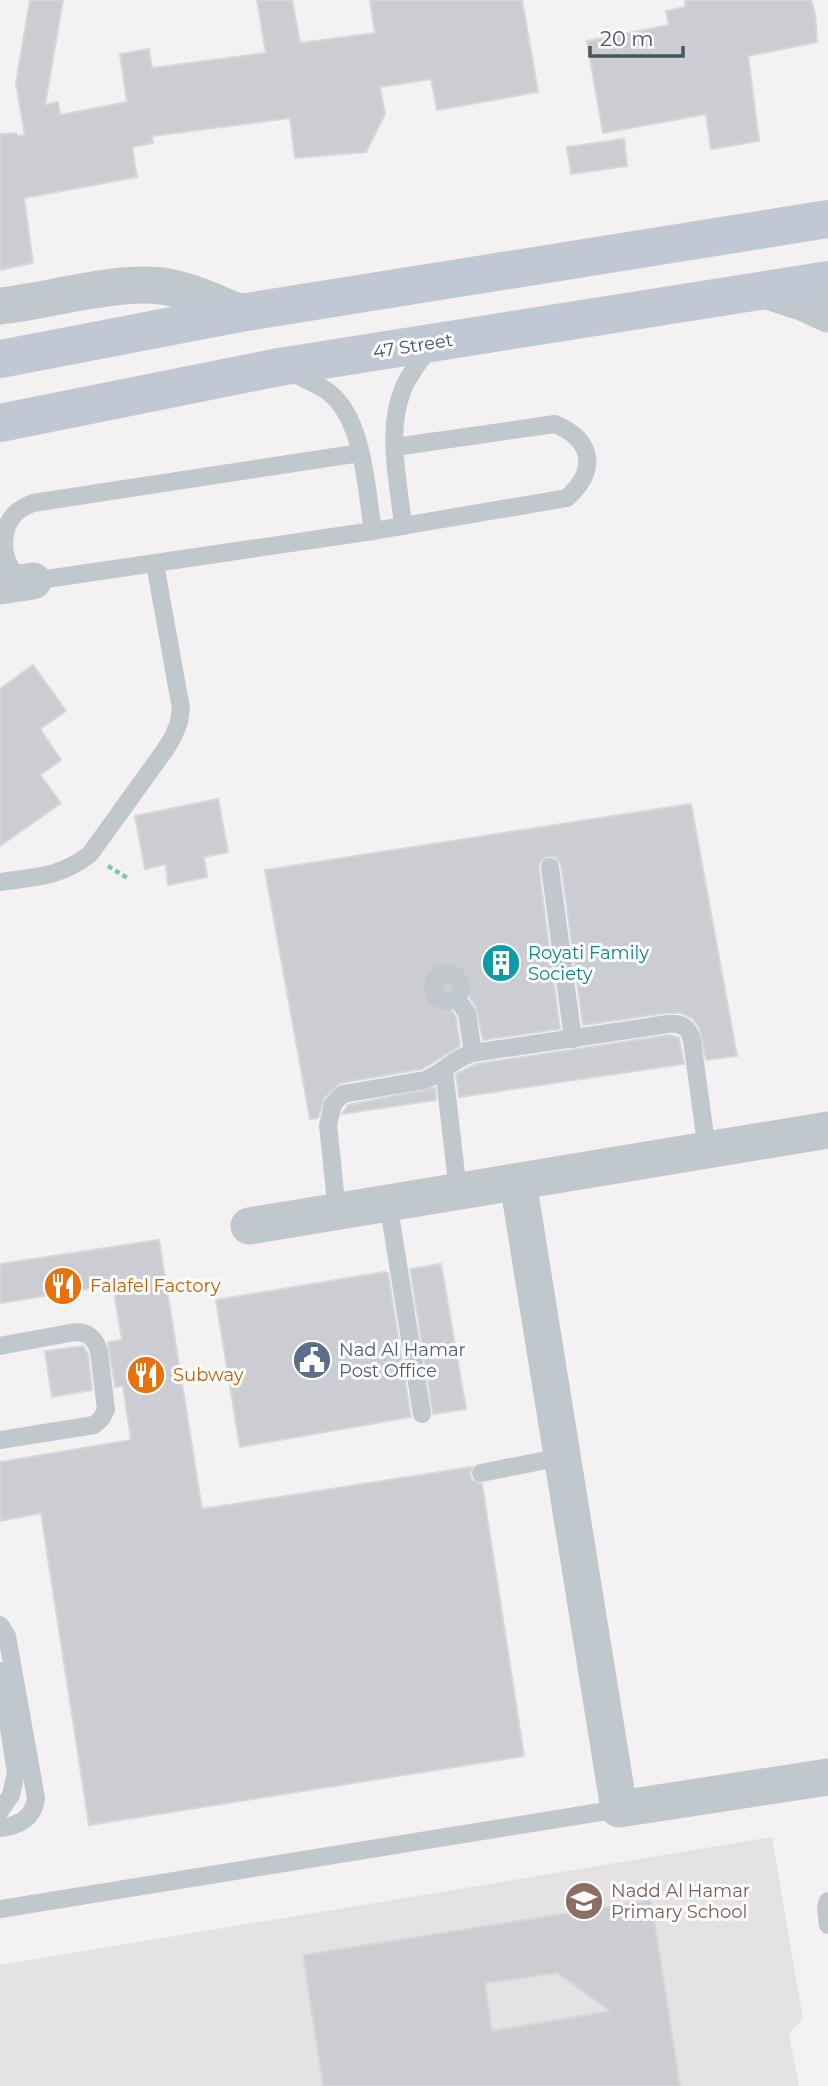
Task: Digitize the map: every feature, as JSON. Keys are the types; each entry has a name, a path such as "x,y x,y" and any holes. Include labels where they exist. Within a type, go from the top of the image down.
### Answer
{"street":[{"path":"0,359 240,313 828,219"},
{"name":"47 Street","path":"0,423 279,367 828,281"},
{"path":"0,306 141,285 167,287 191,293 240,313"},
{"path":"764,290 802,302 828,314"},
{"path":"249,1226 828,1130"},
{"path":"518,1182 619,1809 828,1777"}],"lane":[{"path":"403,526 395,447 401,393 433,342"},
{"path":"279,367 328,391 345,409 355,430 373,531"},
{"path":"360,453 33,503 18,511 7,524 2,540 4,557 14,572 16,584 373,531 567,498 582,485 588,466 585,447 573,431 555,424 395,447"},
{"path":"0,882 61,872 90,854 173,737 181,707 155,564"},
{"path":"550,867 573,1039"},
{"path":"456,998 467,1013 473,1053"},
{"path":"337,1211 328,1125 328,1114 333,1104 343,1094 425,1080 462,1056 473,1053 668,1024 685,1026 692,1041 707,1150"},
{"path":"444,1070 458,1191"},
{"path":"388,1202 422,1414"},
{"path":"0,1346 75,1332 84,1332 91,1336 99,1351 106,1410 94,1424 0,1440"},
{"path":"481,1473 562,1457"},
{"path":"0,1625 7,1636 36,1798 35,1807 24,1821 0,1828"},
{"path":"0,1671 16,1773 11,1795 0,1811"},
{"path":"0,1909 619,1809"},
{"path":"828,1901 828,1926"}],"shaded area":[{"name":"Nadd Al Hamar Primary School","path":"772,1837 803,2019 789,2034 799,2086 0,2086 0,1965"}],"building":[{"path":"30,0 63,0 45,105 58,102 60,115 127,102 120,54 149,49 152,68 266,53 257,0 292,0 300,43 375,33 370,0 522,0 538,92 437,110 431,79 380,87 385,114 366,152 295,158 290,118 152,136 153,143 132,147 137,177 24,198 33,263 0,270 0,134 16,133 25,136 16,83"},
{"path":"685,0 811,0 815,13 817,42 748,56 759,141 711,149 706,114 603,133 587,41 669,25 666,11 685,7"},
{"path":"624,139 627,166 571,174 567,147"},
{"path":"33,665 66,711 40,729 61,760 40,775 61,803 0,846 0,689"},
{"path":"218,799 228,852 204,857 207,877 168,885 166,864 145,869 135,816"},
{"name":"Royati Family Society","path":"691,804 737,1056 706,1060 699,1027 692,1018 680,1013 583,1025 561,865 555,857 548,856 540,862 539,869 560,1029 483,1040 476,1007 465,991 454,987 446,993 445,1000 456,1017 460,1046 422,1069 340,1083 325,1097 318,1118 310,1119 265,870"},
{"path":"669,1035 679,1038 684,1064 459,1097 456,1074 476,1064"},
{"path":"435,1088 436,1100 342,1114 348,1105"},
{"path":"159,1240 202,1509 472,1467 472,1480 482,1484 524,1756 89,1825 41,1513 0,1521 0,1462 131,1440 123,1386 115,1387 108,1342 122,1340 113,1285 0,1303 0,1264"},
{"path":"441,1264 466,1409 433,1414 410,1269"},
{"name":"Nad Al Hamar Post Office","path":"388,1273 411,1417 240,1447 216,1300"},
{"path":"83,1346 88,1354 92,1390 52,1397 45,1351"},
{"path":"651,1900 680,2086 323,2086 303,1955","holes":["557,1973 610,2011 492,2031 485,1983"]}],"place":[{"name":"Royati Family Society","path":"501,963"},
{"name":"Falafel Factory","path":"63,1286"},
{"name":"Nad Al Hamar Post Office","path":"312,1360"},
{"name":"Subway","path":"146,1375"},
{"name":"Nadd Al Hamar Primary School","path":"584,1901"}]}
